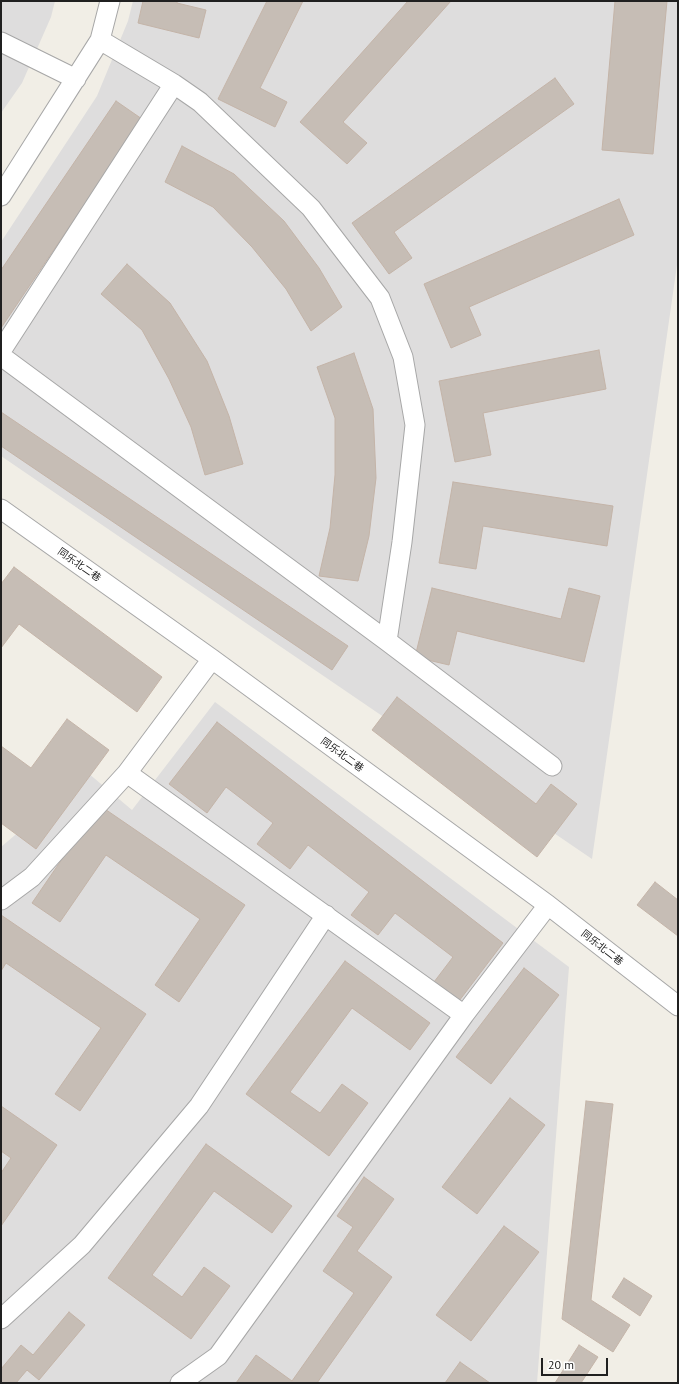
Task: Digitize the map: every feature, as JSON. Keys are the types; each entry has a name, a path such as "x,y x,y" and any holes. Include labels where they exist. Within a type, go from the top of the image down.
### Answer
{"street":[{"path":"1,196 100,40 110,1"},
{"path":"100,40 174,84 200,102 311,208 380,298 403,357 415,425 402,542 387,641"},
{"path":"1,42 76,79"},
{"path":"1,351 174,84"},
{"path":"1,356 387,641 552,766"},
{"name":"同乐北二巷","path":"1,509 212,659 548,905 678,1006"},
{"path":"1,900 32,877 127,773 212,659"},
{"path":"127,773 464,1015"},
{"path":"180,1383 218,1356 464,1015 548,905"},
{"path":"1,1319 82,1244 199,1106 326,915"}],"shaded area":[{"path":"1,1 55,1 51,17 22,83 1,113"},
{"path":"133,1 678,1 678,258 592,859 1,456 1,242 97,96 128,21"},
{"path":"215,702 569,967 537,1383 1,1383 1,847 88,773 132,810"}],"building":[{"path":"143,1 177,1 177,3 206,10 199,38 138,23"},
{"path":"267,1 303,1 260,88 287,102 275,127 218,99"},
{"path":"408,1 451,1 343,122 367,143 347,164 300,122"},
{"path":"615,1 667,1 653,154 602,150"},
{"path":"555,78 574,104 394,232 412,258 389,274 352,223"},
{"path":"116,101 142,119 1,328 1,270"},
{"path":"182,146 234,174 284,221 319,268 342,307 311,331 286,289 252,247 213,207 165,182"},
{"path":"619,199 634,235 469,307 481,335 451,348 424,284"},
{"path":"127,264 170,303 207,361 229,416 243,464 205,475 191,427 169,379 142,330 101,294"},
{"path":"599,350 606,389 483,413 491,455 455,462 439,381"},
{"path":"354,353 373,409 376,478 369,536 358,581 319,576 330,528 335,475 335,418 317,367"},
{"path":"1,412 348,646 332,670 1,446"},
{"path":"453,482 613,506 607,546 483,526 476,569 439,563"},
{"path":"14,567 162,677 137,712 19,624 1,648 1,584"},
{"path":"432,588 561,619 569,588 600,596 584,662 457,631 449,665 415,657"},
{"path":"397,697 536,804 551,784 577,804 537,857 372,730"},
{"path":"67,719 109,750 36,849 1,823 1,746 31,768"},
{"path":"217,722 503,943 459,1001 434,982 453,957 395,913 378,935 351,915 369,892 308,845 290,869 257,844 273,823 226,787 207,813 169,784"},
{"path":"99,805 245,905 179,1002 155,985 200,919 106,855 60,922 32,903"},
{"path":"655,882 678,900 678,936 637,905"},
{"path":"1,915 146,1014 80,1111 55,1094 101,1028 6,963 1,971"},
{"path":"345,961 430,1023 410,1050 352,1008 290,1092 320,1113 342,1084 368,1103 329,1156 246,1094"},
{"path":"524,968 559,995 491,1084 456,1057"},
{"path":"510,1098 545,1125 477,1214 442,1187"},
{"path":"586,1101 613,1104 591,1300 630,1325 613,1352 562,1319"},
{"path":"1,1106 57,1145 1,1226 1,1173 11,1158 1,1151"},
{"path":"206,1144 292,1206 272,1233 214,1191 152,1275 182,1297 204,1267 230,1286 191,1339 108,1278"},
{"path":"364,1177 394,1199 357,1251 392,1277 317,1383 236,1383 256,1355 292,1381 354,1293 323,1271 353,1227 337,1216"},
{"path":"504,1226 539,1252 471,1341 436,1315"},
{"path":"624,1278 652,1296 640,1316 612,1297"},
{"path":"69,1312 85,1325 39,1380 27,1370 16,1383 1,1383 1,1369 21,1345 33,1355"},
{"path":"579,1345 598,1357 581,1383 555,1383"},
{"path":"460,1362 490,1383 445,1383"}]}
